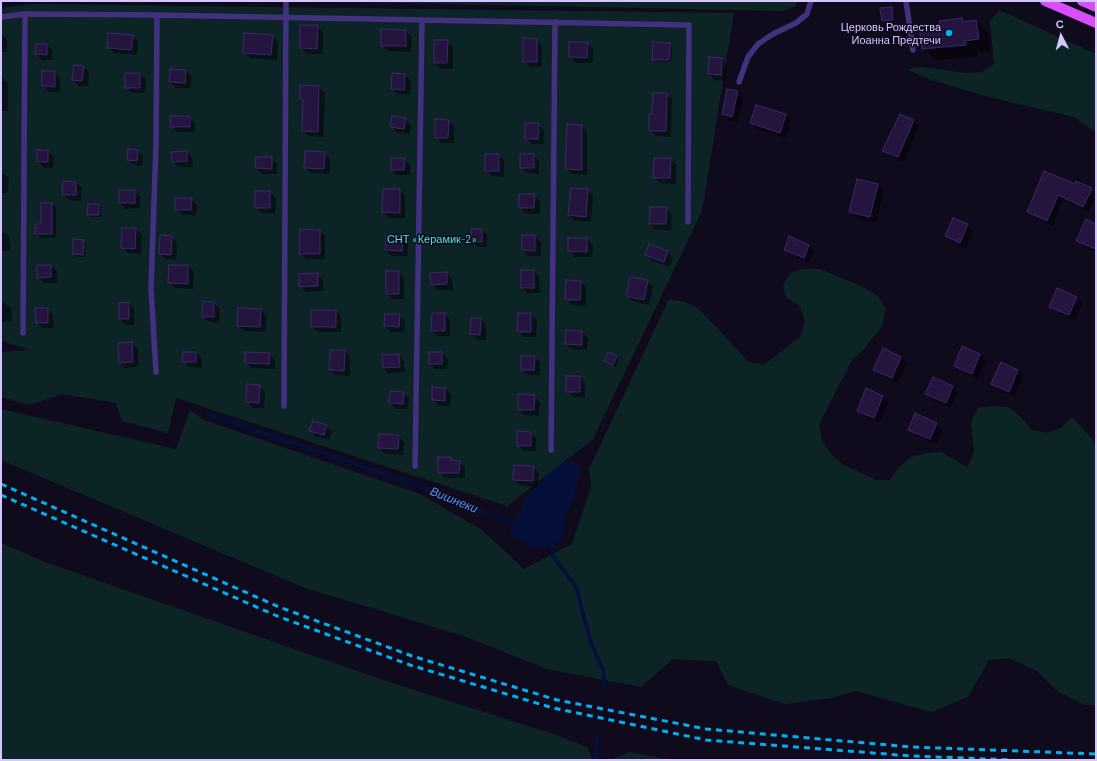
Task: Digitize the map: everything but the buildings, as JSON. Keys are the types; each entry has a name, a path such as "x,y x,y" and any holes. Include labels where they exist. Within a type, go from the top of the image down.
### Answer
{"main road":[{"path":"1045,1 1096,23"},
{"path":"1082,1 1096,7"}],"lane":[{"path":"284,406 286,1"},
{"path":"739,82 748,57 758,44 773,34 796,23 807,14 811,1"},
{"path":"906,1 913,50"},
{"path":"22,333 25,14"},
{"path":"1,17 25,14 156,15 689,25 688,222"},
{"path":"156,15 156,144 151,288 156,372"},
{"path":"415,466 422,21"},
{"path":"551,450 555,22"}],"green space":[{"path":"309,1 797,1 796,6 782,11"},
{"name":"СНТ «Керамик-2»","path":"31,4 734,13 702,211 593,439 507,506 176,398 168,433 122,421 116,403 62,394 29,405 1,397 1,352 30,350 1,341 1,8"},
{"path":"999,10 1096,54 1096,133 1074,117 989,97 931,80 906,69 922,67 967,73 982,72 994,64 990,21"},
{"path":"805,269 820,269 863,287 878,296 886,309 882,326 864,349 852,360 819,425 822,441 832,455 844,465 876,480 890,480 899,467 911,457 927,453 941,452 967,467 974,452 971,422 978,408 993,406 1008,407 1022,418 1032,430 1047,433 1061,428 1072,417 1096,443 1096,705 1085,705 1058,692 1037,671 1009,658 989,660 968,697 931,712 856,691 831,698 785,704 728,685 716,661 673,659 641,687 547,669 464,636 305,588 1,460 1,409 176,449 190,410 204,420 420,494 482,530 524,569 572,544 591,486 589,469 669,299 685,302 699,309 749,362 764,365 800,337 805,322 800,306 786,298 783,284 792,272"},
{"path":"1,543 45,562 383,680 553,734 587,747 593,760 1,760"},
{"path":"630,752 673,760 611,760"}],"shaded area":[{"path":"575,461 580,470 574,499 564,517 564,536 552,547 533,548 509,532 527,497 547,475 565,462"}],"waterway":[{"name":"Вишнеки","path":"208,414 417,485 518,526"},
{"name":"Вишнеки","path":"548,545 552,547 553,556 576,587 591,643 603,670 605,687"},
{"name":"Вишнеки","path":"596,760 597,737"}],"railway":[{"path":"1,484 279,607 412,656 557,700 706,729 912,747 1096,754"},
{"path":"1,495 277,616 410,665 553,708 706,740 912,756 1013,760"}],"place":[{"name":"Церковь Рождества Иоанна Предтечи","path":"949,33"}]}
